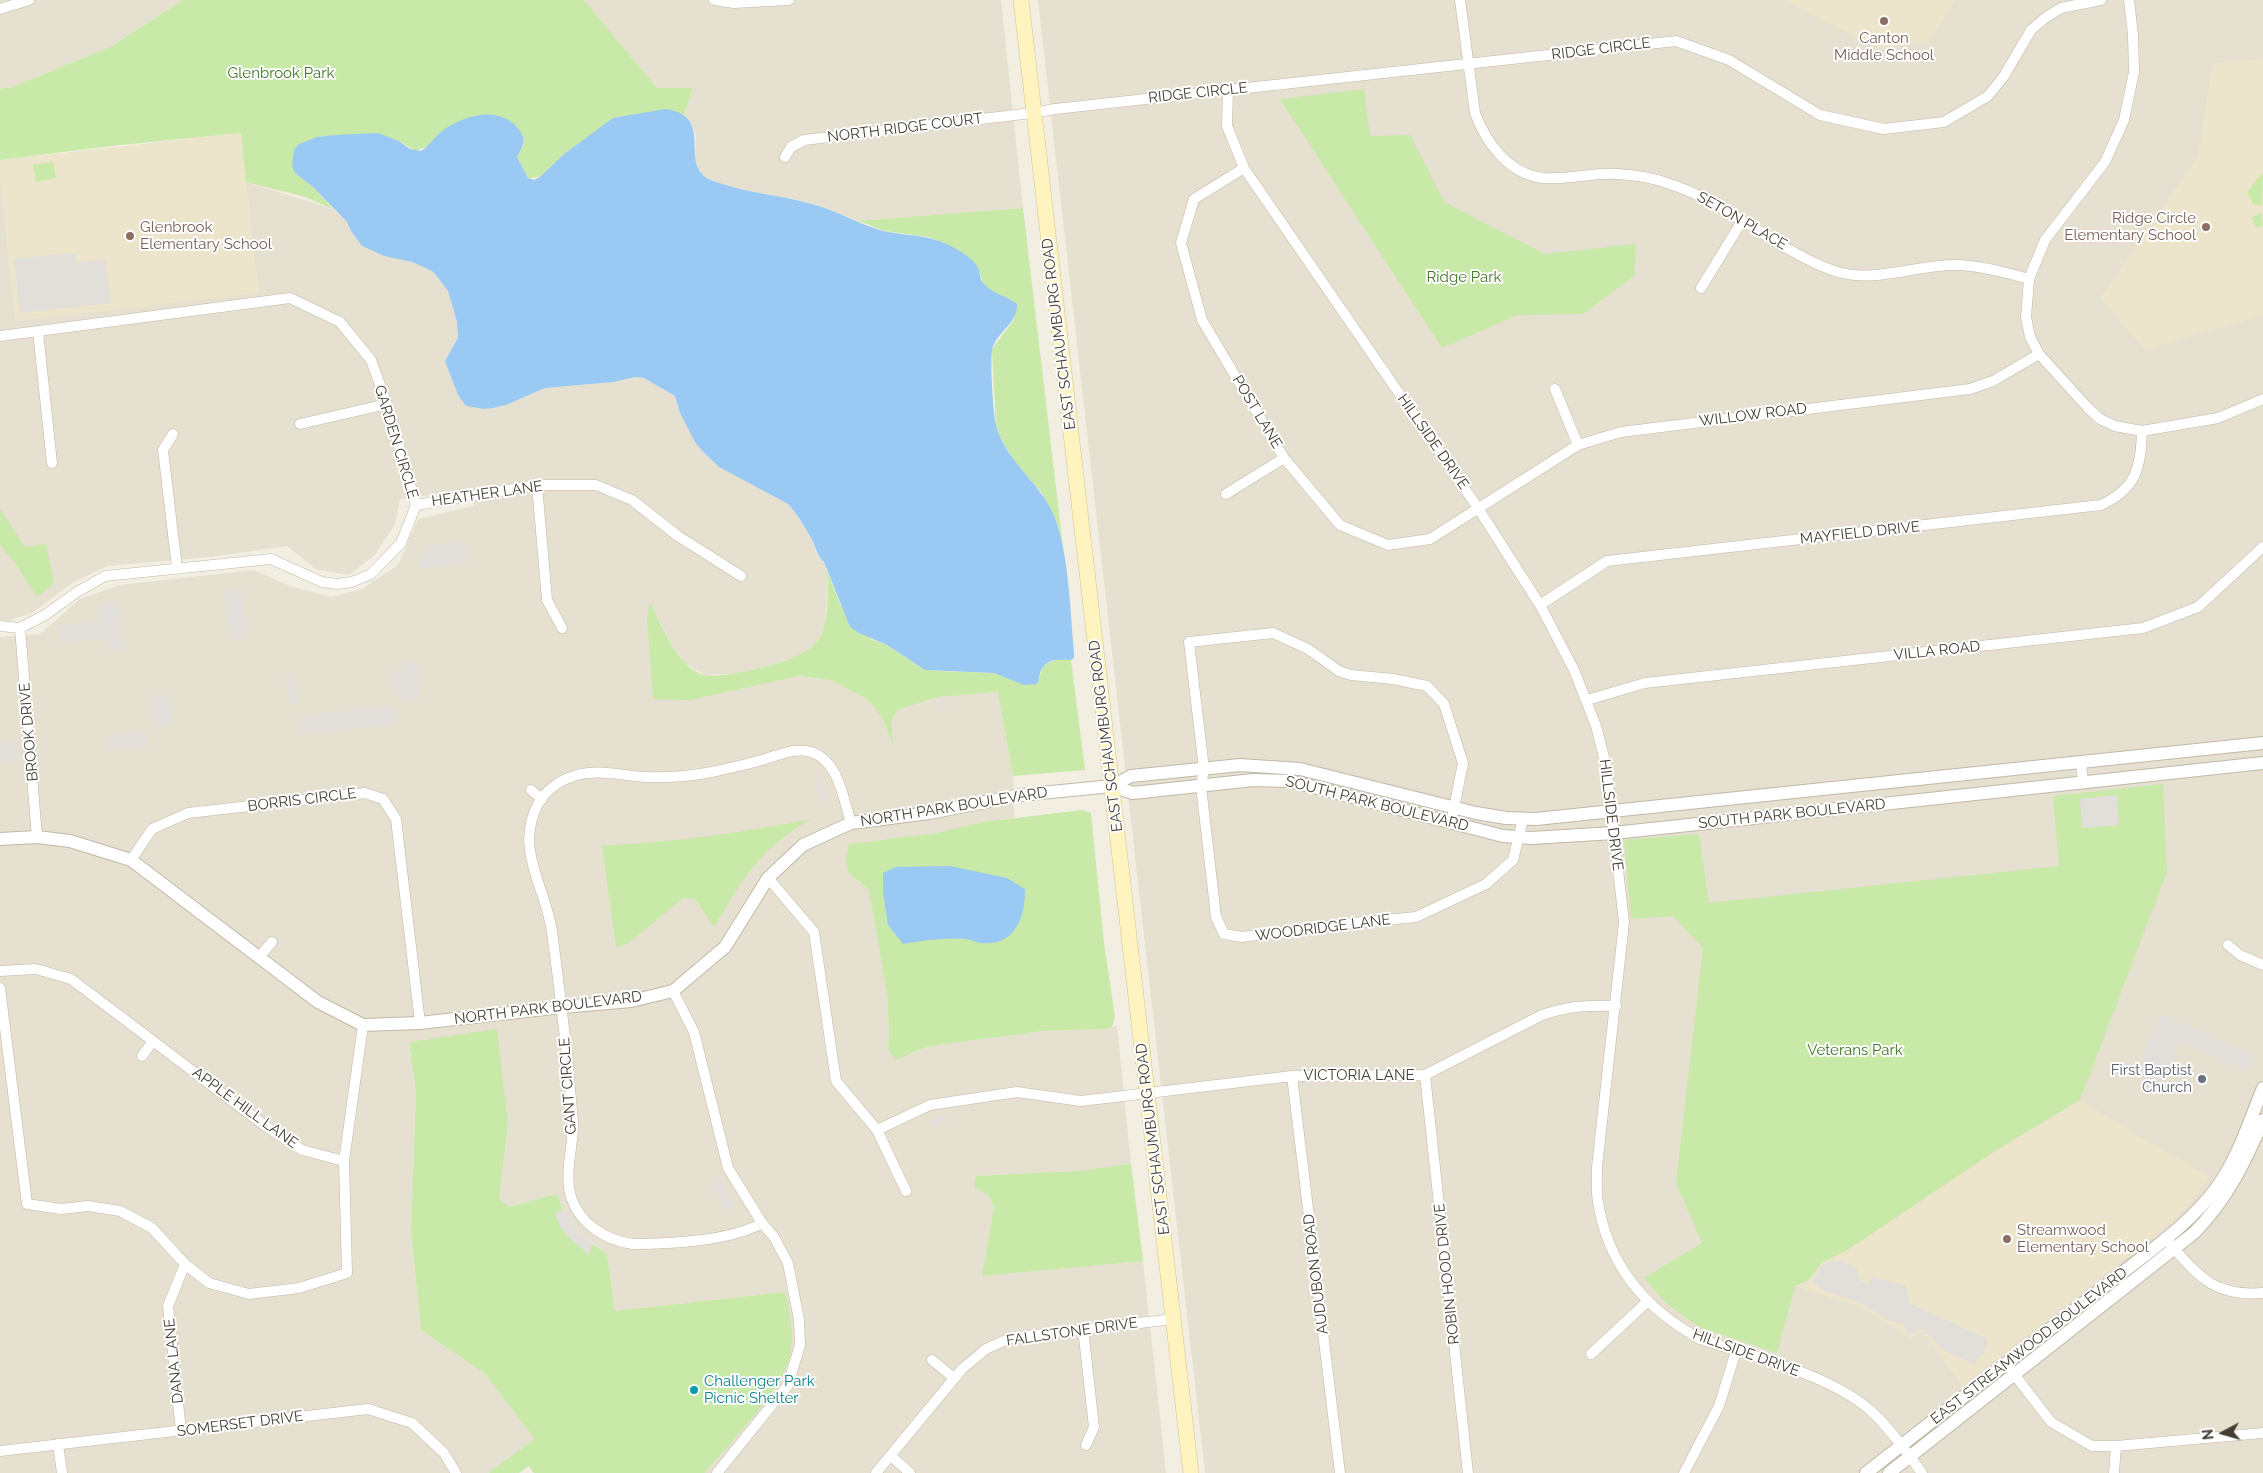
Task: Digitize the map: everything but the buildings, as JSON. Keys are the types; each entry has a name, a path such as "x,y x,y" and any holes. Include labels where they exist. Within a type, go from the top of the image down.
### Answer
{"main road":[{"name":"EAST SCHAUMBURG ROAD","path":"1021,0 1032,113 1191,1473"}],"street":[{"path":"0,9 29,0"},
{"path":"714,0 734,4 789,0"},
{"name":"SETON PLACE","path":"1460,0 1475,113 1489,143 1505,160 1524,172 1542,178 1618,174 1666,182 1706,198 1807,260 1838,272 1871,275 1957,265 1996,270 2029,279"},
{"name":"RIDGE CIRCLE","path":"1032,113 1055,108 1469,65 1676,41 1730,60 1820,115 1884,129 1944,122 1988,96 2004,76 2032,30 2045,18 2061,8 2101,0"},
{"path":"2129,0 2134,35 2134,72 2124,120 2105,162 2045,240 2029,279 2026,317 2030,337 2039,354 2088,408 2100,419 2116,426 2142,431 2218,418 2263,399"},
{"name":"HILLSIDE DRIVE","path":"1228,89 1227,126 1244,168 1478,508 1540,605 1574,670 1596,726 1606,765 1624,922 1616,1006 1596,1167 1598,1201 1605,1230 1616,1257 1628,1279 1647,1302 1665,1318 1700,1340 1830,1383 1871,1410 1922,1473"},
{"name":"NORTH RIDGE COURT","path":"785,156 791,146 804,140 1032,113"},
{"name":"POST LANE","path":"1244,168 1194,199 1181,243 1202,320 1284,458 1340,525 1388,545 1430,539 1478,508"},
{"path":"1701,288 1742,221"},
{"name":"GARDEN CIRCLE","path":"0,336 290,298 340,322 371,360 387,404 416,505 401,543 371,574 352,582 337,584 322,582 271,559 106,576 77,592 45,615 20,628"},
{"path":"38,332 52,464"},
{"name":"WILLOW ROAD","path":"1478,508 1578,445 1628,431 1970,389 1993,381 2039,354"},
{"path":"1555,389 1578,445"},
{"path":"300,424 387,404"},
{"name":"MAYFIELD DRIVE","path":"1540,605 1607,562 2101,505 2117,498 2130,485 2138,468 2142,451 2142,431"},
{"path":"173,434 164,450 177,568"},
{"path":"1226,494 1284,458"},
{"path":"536,485 547,600 562,628"},
{"name":"HEATHER LANE","path":"416,505 536,485 596,485 632,500 678,536 742,576"},
{"name":"VILLA ROAD","path":"1587,700 1644,683 2144,628 2198,606 2263,547"},
{"path":"0,626 20,628"},
{"name":"BROOK DRIVE","path":"20,628 37,837"},
{"path":"1201,786 1204,769 1189,642 1272,633 1308,649 1339,671 1351,675 1393,679 1427,686 1444,704 1463,763 1451,823"},
{"name":"SOUTH PARK BOULEVARD","path":"1112,786 1130,776 1240,765 1290,768 1491,816 1523,818 1612,812 2263,744"},
{"name":"GANT CIRCLE","path":"762,1223 749,1230 728,1236 649,1244 621,1242 598,1232 587,1224 572,1198 569,1184 573,1126 562,1007 551,925 541,885 531,861 528,845 531,823 538,803 563,780 576,775 604,773 647,777 705,773 782,753 809,751 830,765 837,778 851,823"},
{"path":"2081,763 2083,782"},
{"name":"SOUTH PARK BOULEVARD","path":"1112,786 1132,793 1261,779 1290,780 1451,823 1519,838 1614,833 2263,763"},
{"name":"NORTH PARK BOULEVARD","path":"0,839 37,837 70,841 131,860 318,1002 363,1025 420,1023 631,1001 673,991 725,947 768,878 803,845 851,823 929,813 1021,795 1112,786"},
{"name":"WOODRIDGE LANE","path":"1201,786 1216,917 1224,934 1242,937 1416,917 1486,884 1513,860 1523,818"},
{"path":"531,790 542,799"},
{"name":"BORRIS CIRCLE","path":"131,860 152,829 188,813 365,793 383,799 396,819 420,1023"},
{"path":"768,878 814,932 836,1081 877,1130 906,1191"},
{"path":"260,957 272,942"},
{"path":"2228,946 2240,955 2263,965"},
{"name":"APPLE HILL LANE","path":"0,971 36,969 71,979 264,1125 302,1150 344,1161"},
{"path":"0,988 27,1204 61,1209 88,1206 120,1211 152,1228 185,1264 209,1283 249,1294 299,1288 347,1273 344,1161 363,1025"},
{"path":"673,991 694,1032 728,1168 762,1223 774,1237 788,1263 799,1320 800,1344 788,1385 717,1473"},
{"name":"VICTORIA LANE","path":"877,1130 930,1105 1017,1092 1081,1101 1292,1076 1425,1075 1542,1015 1560,1008 1582,1005 1616,1006"},
{"path":"142,1056 153,1041"},
{"name":"ROBIN HOOD DRIVE","path":"1425,1075 1468,1473"},
{"name":"AUDUBON ROAD","path":"1292,1076 1340,1473"},
{"name":"EAST STREAMWOOD BOULEVARD","path":"1889,1473 1910,1457 2204,1203 2223,1178 2234,1159 2262,1095"},
{"name":"EAST STREAMWOOD BOULEVARD","path":"1866,1473 1901,1445 2011,1370 2175,1249 2202,1226 2222,1200 2244,1164 2263,1120"},
{"path":"2165,1238 2198,1274 2218,1289 2244,1295 2263,1293"},
{"name":"DANA LANE","path":"181,1431 168,1306 185,1264"},
{"path":"1591,1354 1647,1302"},
{"name":"FALLSTONE DRIVE","path":"876,1473 954,1378 986,1349 1010,1338 1174,1319"},
{"path":"1083,1329 1094,1427 1086,1446"},
{"path":"1684,1473 1719,1406 1736,1351"},
{"path":"932,1360 954,1378"},
{"path":"2011,1370 2051,1422 2092,1446 2116,1446 2263,1432"},
{"name":"SOMERSET DRIVE","path":"0,1451 368,1410 412,1423 444,1453 456,1473"},
{"path":"58,1444 62,1473"},
{"path":"2114,1473 2116,1446"},
{"path":"891,1456 910,1473"}],"shaded area":[{"path":"0,0 183,0 112,46 13,87 0,89"},
{"path":"584,0 1001,0 1023,208 858,221 822,206 727,186 710,180 701,173 695,162 696,136 693,126 684,115 693,88 657,88"},
{"path":"1038,0 2263,0 2263,1473 1205,1473"},
{"name":"Canton Middle School","path":"1785,0 1956,0 1929,42 1878,49"},
{"name":"Ridge Circle Elementary School","path":"2263,58 2263,315 2145,350 2100,298 2198,156 2212,64"},
{"name":"Glenbrook Elementary School","path":"241,133 259,293 16,321 0,179 0,160"},
{"path":"0,179 16,320 246,182 333,209 347,222 362,246 372,251 412,262 432,271 448,291 457,322 458,338 445,361 463,402 484,409 493,408 506,405 545,388 614,382 635,377 644,378 675,396 680,413 703,453 719,467 788,504 795,513 812,540 816,553 824,562 827,571 826,625 814,647 800,656 744,673 704,675 684,662 670,641 650,603 653,699 798,676 831,680 863,697 873,706 882,718 892,742 891,720 898,710 938,697 998,692 1013,776 1014,818 983,822 936,833 849,844 858,882 869,889 881,951 887,993 888,1048 912,1054 927,1047 944,1044 1043,1031 1106,1029 1117,1026 1131,1164 1076,1171 976,1176 974,1187 988,1195 994,1207 982,1276 1143,1261 1166,1473 705,1473 774,1391 785,1292 615,1311 607,1254 577,1231 566,1215 557,1194 507,1207 499,1198 508,1124 409,1042 416,1092 411,1233 421,1330 485,1374 536,1439 488,1473 0,1473 0,637 40,634 80,599 120,585 254,570 290,586 331,597 362,589 398,565 418,519 474,506 471,490 400,499 395,524 375,555 349,575 317,570 287,546 209,557 108,566 72,583 32,613 7,621 0,620"},
{"path":"75,253 76,263 105,260 111,303 20,313 14,259"},
{"path":"465,541 468,563 419,569 421,551 425,555 429,553 429,545"},
{"path":"242,589 247,637 231,639 224,591"},
{"path":"117,602 123,650 108,651 106,638 61,643 60,626 100,621 98,604"},
{"path":"417,661 420,699 401,701 400,693 393,694 391,672 403,670 402,663"},
{"path":"286,674 295,674 299,704 290,705"},
{"path":"169,693 172,725 154,726 151,696"},
{"path":"946,700 948,708 936,710 935,702"},
{"path":"394,706 395,724 300,734 298,716"},
{"path":"146,731 148,746 107,751 106,736"},
{"path":"16,742 18,761 0,763 0,744"},
{"path":"822,778 830,801 822,804 814,782"},
{"path":"2117,795 2119,825 2082,828 2080,799"},
{"path":"2160,1014 2254,1056 2247,1071 2180,1042 2163,1084 2137,1073"},
{"name":"Streamwood Elementary School","path":"2080,1100 2210,1176 2186,1208 2162,1230 1962,1386 1922,1331 1911,1339 1863,1308 1795,1286 1809,1280 1821,1263 1849,1249 1995,1151"},
{"path":"944,1115 947,1123 932,1128 929,1120"},
{"path":"720,1179 734,1206 725,1211 711,1183"},
{"path":"563,1209 577,1231 593,1244 589,1254 569,1238 561,1228 555,1215"},
{"path":"1843,1261 1856,1268 1861,1281 1869,1284 1872,1277 1906,1286 1910,1304 1988,1339 1984,1352 1974,1364 1943,1350 1922,1329 1909,1335 1903,1323 1890,1321 1863,1304 1822,1290 1813,1281 1823,1263"}],"green space":[{"name":"Glenbrook Park","path":"183,0 584,0 657,88 693,88 684,115 665,109 588,137 564,154 540,177 528,178 517,157 524,144 428,146 416,151 399,141 295,173 313,187 333,209 305,197 246,182 241,133 111,146 0,160 0,89 13,87 112,46"},
{"name":"Ridge Park","path":"1364,89 1370,136 1410,135 1444,202 1545,254 1636,244 1634,276 1583,314 1518,315 1442,348 1280,99"},
{"path":"53,162 56,178 36,182 33,165"},
{"path":"2261,174 2263,175 2262,206 2253,204 2247,192"},
{"path":"1023,208 1063,547 1058,525 1042,493 1015,462 1001,439 996,425 992,349 1014,320 1012,300 991,291 983,283 978,268 949,245 929,237 885,231 858,221"},
{"path":"2261,213 2263,225 2257,228 2251,218"},
{"path":"0,509 25,547 46,544 54,583 37,597 15,563 0,545"},
{"path":"827,571 841,606 870,639 887,645 918,666 936,671 994,673 1024,685 1039,680 1046,664 1059,660 1071,660 1085,770 1013,776 998,692 938,697 898,710 891,720 893,744 882,718 873,706 863,697 831,680 798,676 690,700 653,699 647,618 650,602 671,644 694,670 707,676 737,673 779,663 797,656 810,649 819,640 827,613"},
{"name":"Veterans Park","path":"2163,784 2167,872 2080,1100 1995,1151 1849,1249 1821,1263 1809,1280 1795,1286 1777,1353 1699,1327 1666,1303 1644,1278 1702,1243 1676,1183 1703,948 1673,916 1631,919 1624,840 1699,834 1709,903 2059,866 2053,796"},
{"path":"1082,810 1091,813 1104,943 1115,1017 1112,1027 1106,1029 1043,1031 944,1044 927,1047 895,1060 888,1048 887,993 869,890 848,872 846,857 849,844 936,833 983,822"},
{"path":"811,819 793,830 765,853 744,879 714,927 695,899 683,898 629,943 616,947 602,846 707,836"},
{"path":"497,1029 508,1124 499,1198 508,1207 557,1194 563,1209 555,1215 588,1254 593,1244 607,1254 615,1311 785,1292 790,1316 792,1341 790,1357 785,1370 766,1401 705,1473 534,1473 529,1466 519,1473 488,1473 535,1439 485,1374 421,1330 411,1232 416,1092 409,1042"},
{"path":"1131,1164 1143,1261 982,1276 994,1207 988,1195 974,1187 976,1176 1076,1171"}],"water":[{"path":"665,109 681,114 690,122 694,132 697,166 703,175 728,186 821,207 883,231 941,241 973,261 978,268 983,283 989,288 1017,304 1011,323 998,338 992,350 995,419 1000,437 1006,449 1046,500 1058,526 1068,580 1074,652 1074,658 1071,660 1053,660 1046,664 1040,673 1037,684 1024,685 994,673 925,670 887,645 850,627 824,562 819,556 806,529 788,504 719,467 695,442 680,413 675,396 644,378 635,377 614,382 545,388 506,405 493,408 484,409 466,406 458,395 445,361 458,338 457,322 448,291 432,271 412,262 384,256 362,246 347,222 313,187 295,173 292,166 294,150 299,144 317,137 378,133 399,141 410,149 421,151 441,132 458,121 489,114 508,120 522,134 523,142 517,157 528,178 534,180 540,177 564,154 613,118"},
{"path":"950,866 1007,878 1025,889 1025,900 1020,920 1010,935 992,943 980,943 967,939 951,939 903,944 888,925 883,893 883,873 896,867"}],"place":[{"name":"Canton Middle School","path":"1884,21"},
{"name":"Ridge Circle Elementary School","path":"2206,227"},
{"name":"Glenbrook Elementary School","path":"130,236"},
{"name":"First Baptist Church","path":"2202,1079"},
{"name":"Streamwood Elementary School","path":"2007,1239"},
{"name":"Challenger Park Picnic Shelter","path":"694,1390"}]}
